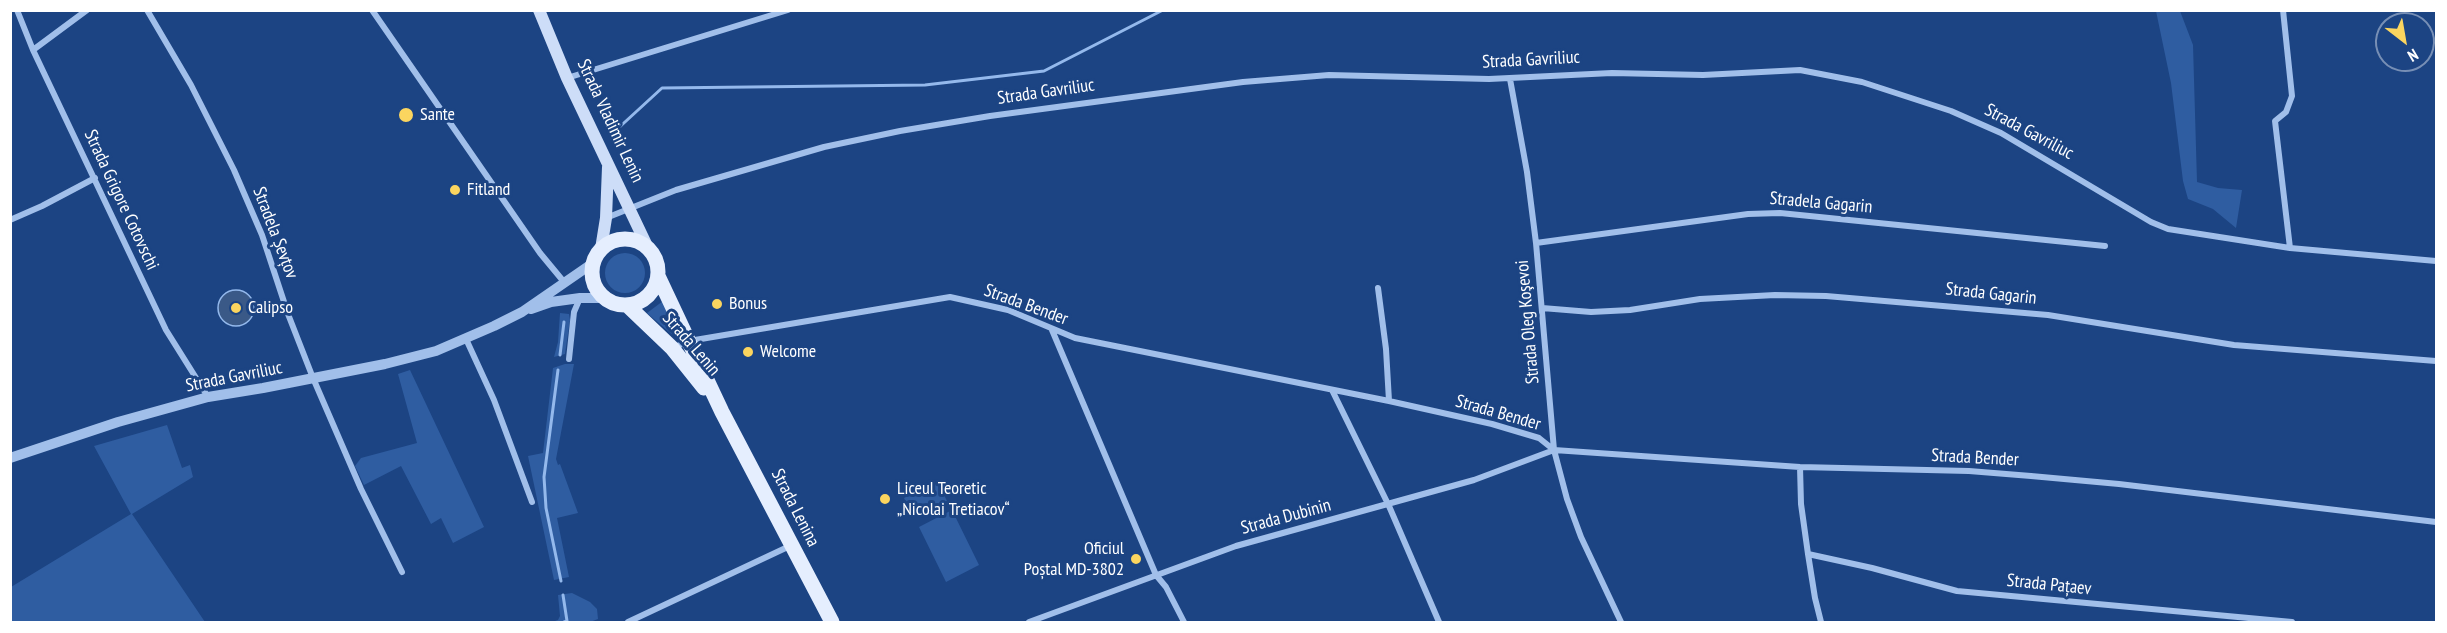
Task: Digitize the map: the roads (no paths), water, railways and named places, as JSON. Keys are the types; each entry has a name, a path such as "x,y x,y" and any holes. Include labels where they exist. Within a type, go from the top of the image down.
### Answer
{"main road":[{"name":"Strada Vladimir Lenin","path":"539,10 567,78 648,248"},
{"path":"597,256 619,239 640,242 648,248 658,266 655,287 648,296 638,302 619,305 604,298 593,282 597,256 606,218 608,163"},
{"path":"658,276 722,412"},
{"name":"Strada Lenin","path":"627,305 672,348 722,412"},
{"name":"Strada Lenina","path":"722,412 832,622"}],"street":[{"name":"Strada Grigore Cotovschi","path":"17,10 33,50 166,330 208,397"},
{"path":"33,50 87,10"},
{"name":"Stradela Șevțov","path":"147,10 191,85 234,170 262,235 288,314 313,378 361,489 402,572"},
{"path":"372,10 540,253 564,282"},
{"path":"567,78 788,10"},
{"path":"2283,10 2292,96 2286,112 2275,121 2290,248"},
{"name":"Strada Gavriliuc","path":"606,218 676,190 824,147 900,131 990,116 1301,76 1510,79 1602,74 1703,75 1800,70 1862,82 1951,111 2001,133 2151,222 2168,229 2290,248 2436,261"},
{"name":"Strada Oleg Koşevoi","path":"1510,79 1527,172 1536,243 1554,450 1567,499 1581,537 1621,622"},
{"path":"10,220 95,178"},
{"name":"Stradela Gagarin","path":"1536,243 1748,214 1780,213 2105,246"},
{"name":"Strada Gavriliuc","path":"522,312 597,256"},
{"path":"1378,288 1386,350 1389,401"},
{"name":"Strada Gagarin","path":"1542,308 1601,312 1701,299 1775,295 1835,296 2048,315 2234,345 2436,361"},
{"name":"Strada Bender","path":"672,348 689,341 950,297 1008,310 1075,338 1097,344 1389,401 1527,434 1539,438 1554,450 1800,467 1969,471 2097,482 2436,522"},
{"path":"568,358 574,312 580,298"},
{"name":"Strada Gavriliuc","path":"10,458 118,422 208,397 405,359 466,339 522,312 551,302 580,298 604,298"},
{"path":"1052,329 1156,574 1166,587 1184,622"},
{"path":"466,339 502,418 532,502"},
{"path":"1332,390 1389,506 1439,622"},
{"name":"Strada Dubinin","path":"1029,622 1236,546 1389,506 1474,480 1554,450"},
{"path":"1800,467 1801,504 1815,598 1821,622"},
{"path":"628,622 792,545"},
{"name":"Strada Pațaev","path":"1808,554 1872,567 1957,591 2292,622"}],"waterway":[{"path":"613,133 662,88 925,85 1044,71 1163,10"},
{"path":"560,355 564,322"},
{"path":"558,370 544,477 546,508 561,581"},
{"path":"563,595 567,621 564,622"}],"place":[{"name":"Sante","path":"406,115"},
{"name":"Fitland","path":"455,190"},
{"name":"Bonus","path":"717,304"},
{"name":"Calipso","path":"236,308"},
{"name":"Welcome","path":"748,352"},
{"name":"Liceul Teoretic „Nicolai Tretiacov“","path":"885,499"},
{"name":"Oficiul Poștal MD-3802","path":"1136,559"}]}
